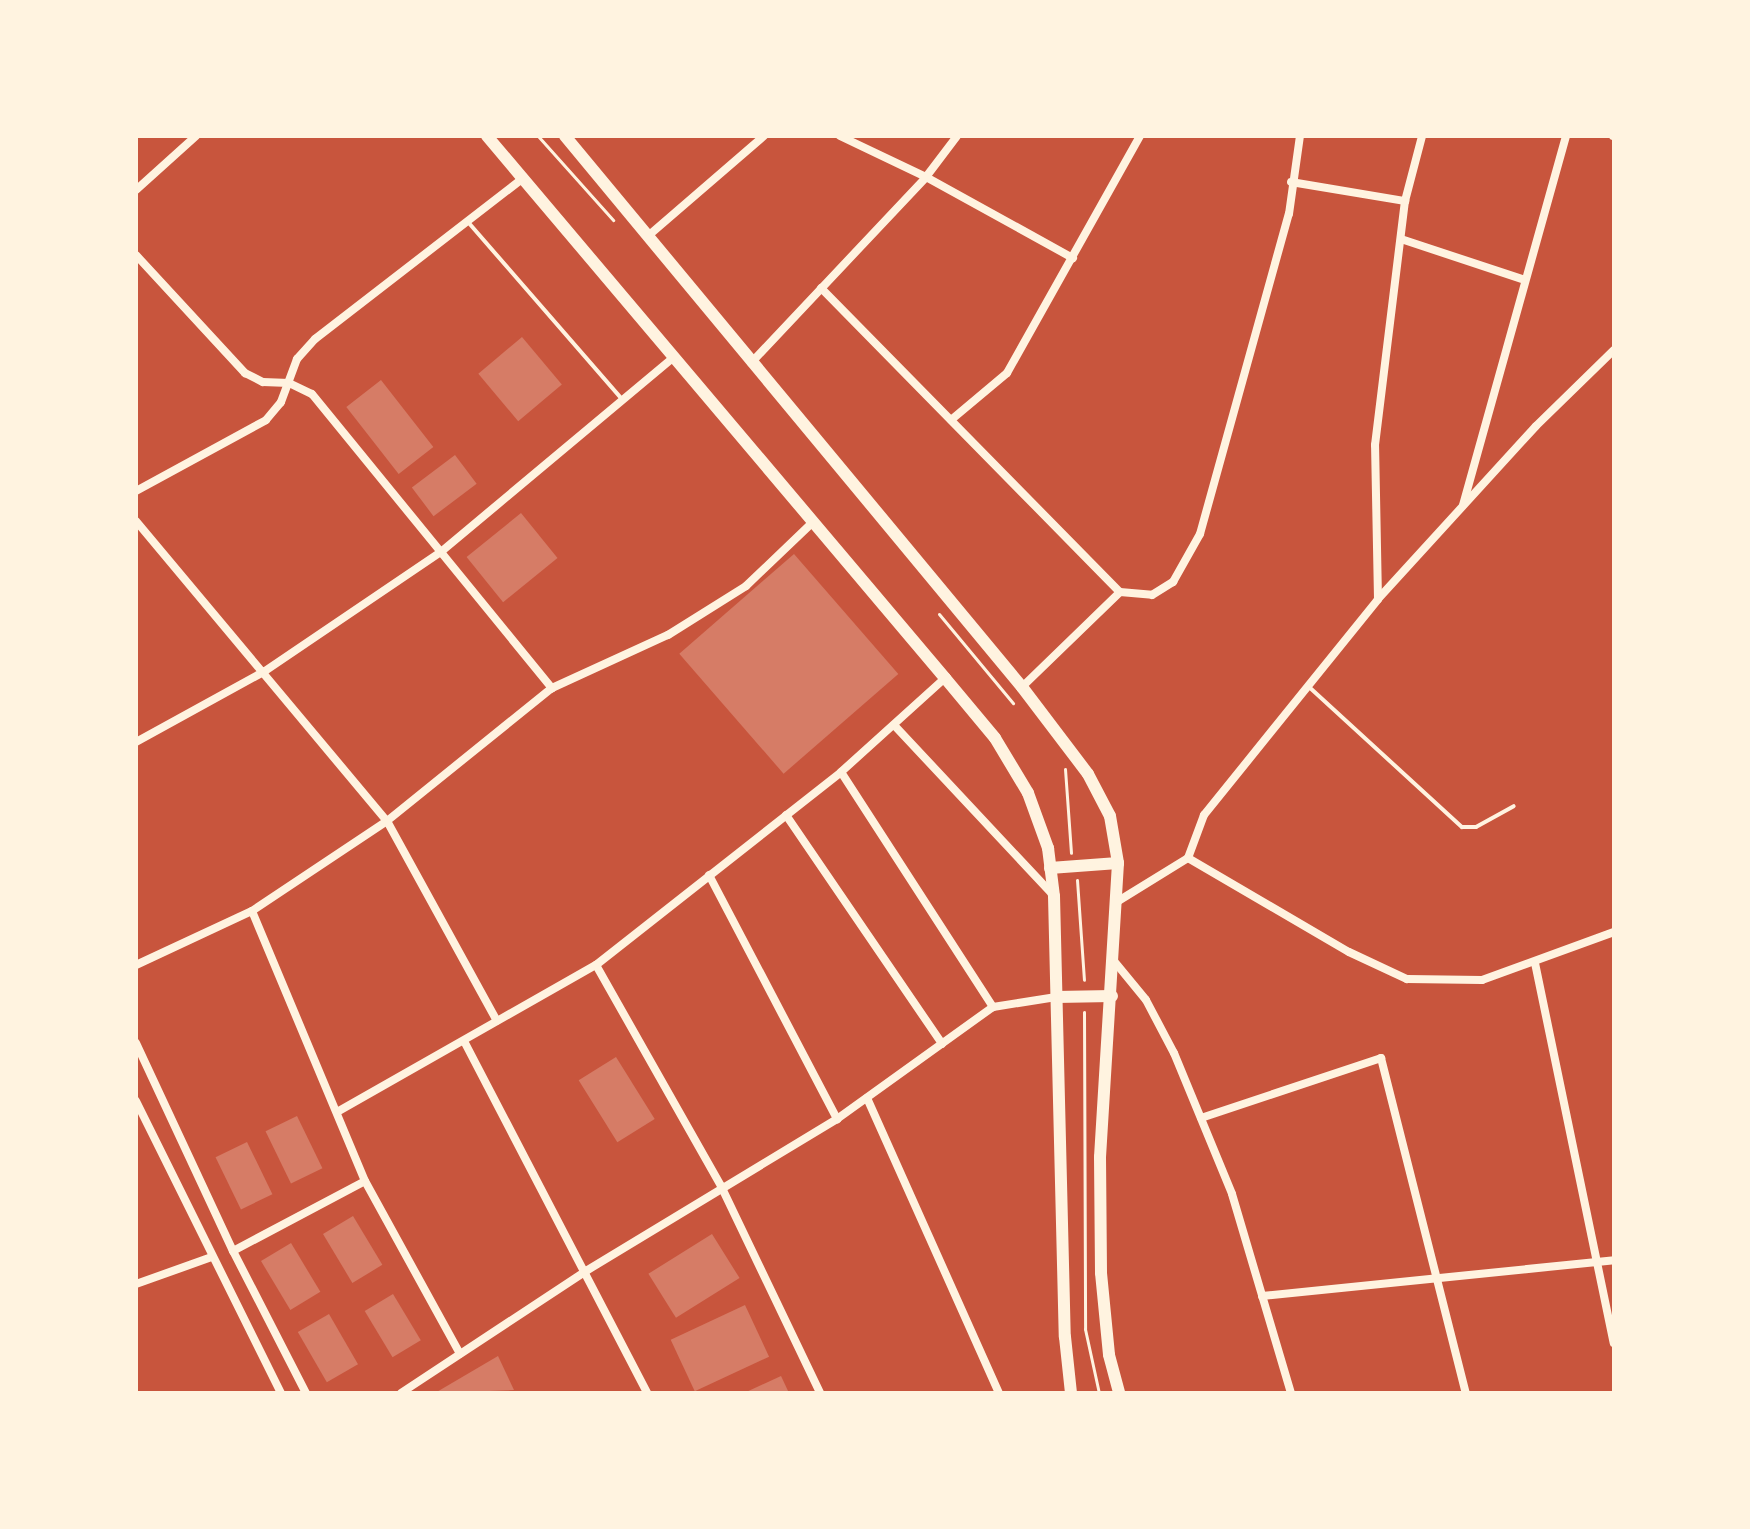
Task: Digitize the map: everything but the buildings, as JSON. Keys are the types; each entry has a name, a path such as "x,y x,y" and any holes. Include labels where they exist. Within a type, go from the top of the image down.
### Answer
{"main road":[{"path":"487,136 945,678 1013,764 1039,819 1054,896 1065,1337 1071,1393"},
{"path":"565,136 1022,687 1088,774 1110,816 1118,863 1100,1157 1101,1273 1109,1355 1119,1393"},
{"path":"1050,868 1118,863"},
{"path":"1056,997 1112,996"}],"street":[{"path":"136,190 196,136"},
{"path":"648,236 764,136"},
{"path":"840,136 926,177 1073,258"},
{"path":"751,363 926,177 957,136"},
{"path":"951,420 1007,373 1140,136"},
{"path":"821,288 1120,592 1152,595 1173,582 1200,534 1289,214 1291,182 1300,136"},
{"path":"1378,599 1375,445 1405,201 1422,136"},
{"path":"1463,507 1522,279 1566,136"},
{"path":"136,491 266,420 289,383 297,359 315,339 522,179"},
{"path":"1291,182 1405,201"},
{"path":"1401,239 1522,279"},
{"path":"136,255 245,373 263,382 289,383 312,394 552,688"},
{"path":"1115,903 1188,858 1204,815 1378,599 1614,350"},
{"path":"136,742 265,671 442,551 674,357"},
{"path":"136,521 265,671 387,821 497,1021"},
{"path":"136,965 252,911 387,821 552,688 668,635 746,586 813,522"},
{"path":"1022,687 1120,592"},
{"path":"337,1112 596,965 841,772 945,678"},
{"path":"894,725 1054,896"},
{"path":"841,772 993,1007"},
{"path":"786,815 942,1044"},
{"path":"1188,858 1349,952 1407,979 1482,980 1614,932"},
{"path":"709,875 837,1119"},
{"path":"252,911 365,1181 460,1354"},
{"path":"1114,961 1146,1000 1201,1118 1232,1194 1291,1393"},
{"path":"1535,963 1614,1343"},
{"path":"596,965 721,1186 820,1393"},
{"path":"401,1393 413,1390 460,1354 721,1186 837,1119 993,1007 1056,997"},
{"path":"464,1041 647,1393"},
{"path":"136,1043 233,1251 306,1393"},
{"path":"1201,1118 1381,1058 1466,1393"},
{"path":"867,1098 999,1393"},
{"path":"136,1101 281,1393"},
{"path":"233,1251 365,1181"},
{"path":"136,1284 212,1257"},
{"path":"1262,1296 1614,1260"}],"lane":[{"path":"468,222 623,400"},
{"path":"1308,686 1462,827 1476,827 1514,806"}],"path":[{"path":"538,136 621,229"},
{"path":"937,611 1022,715"},
{"path":"1057,758 1065,768 1084,996 1085,1329 1099,1393"}]}
